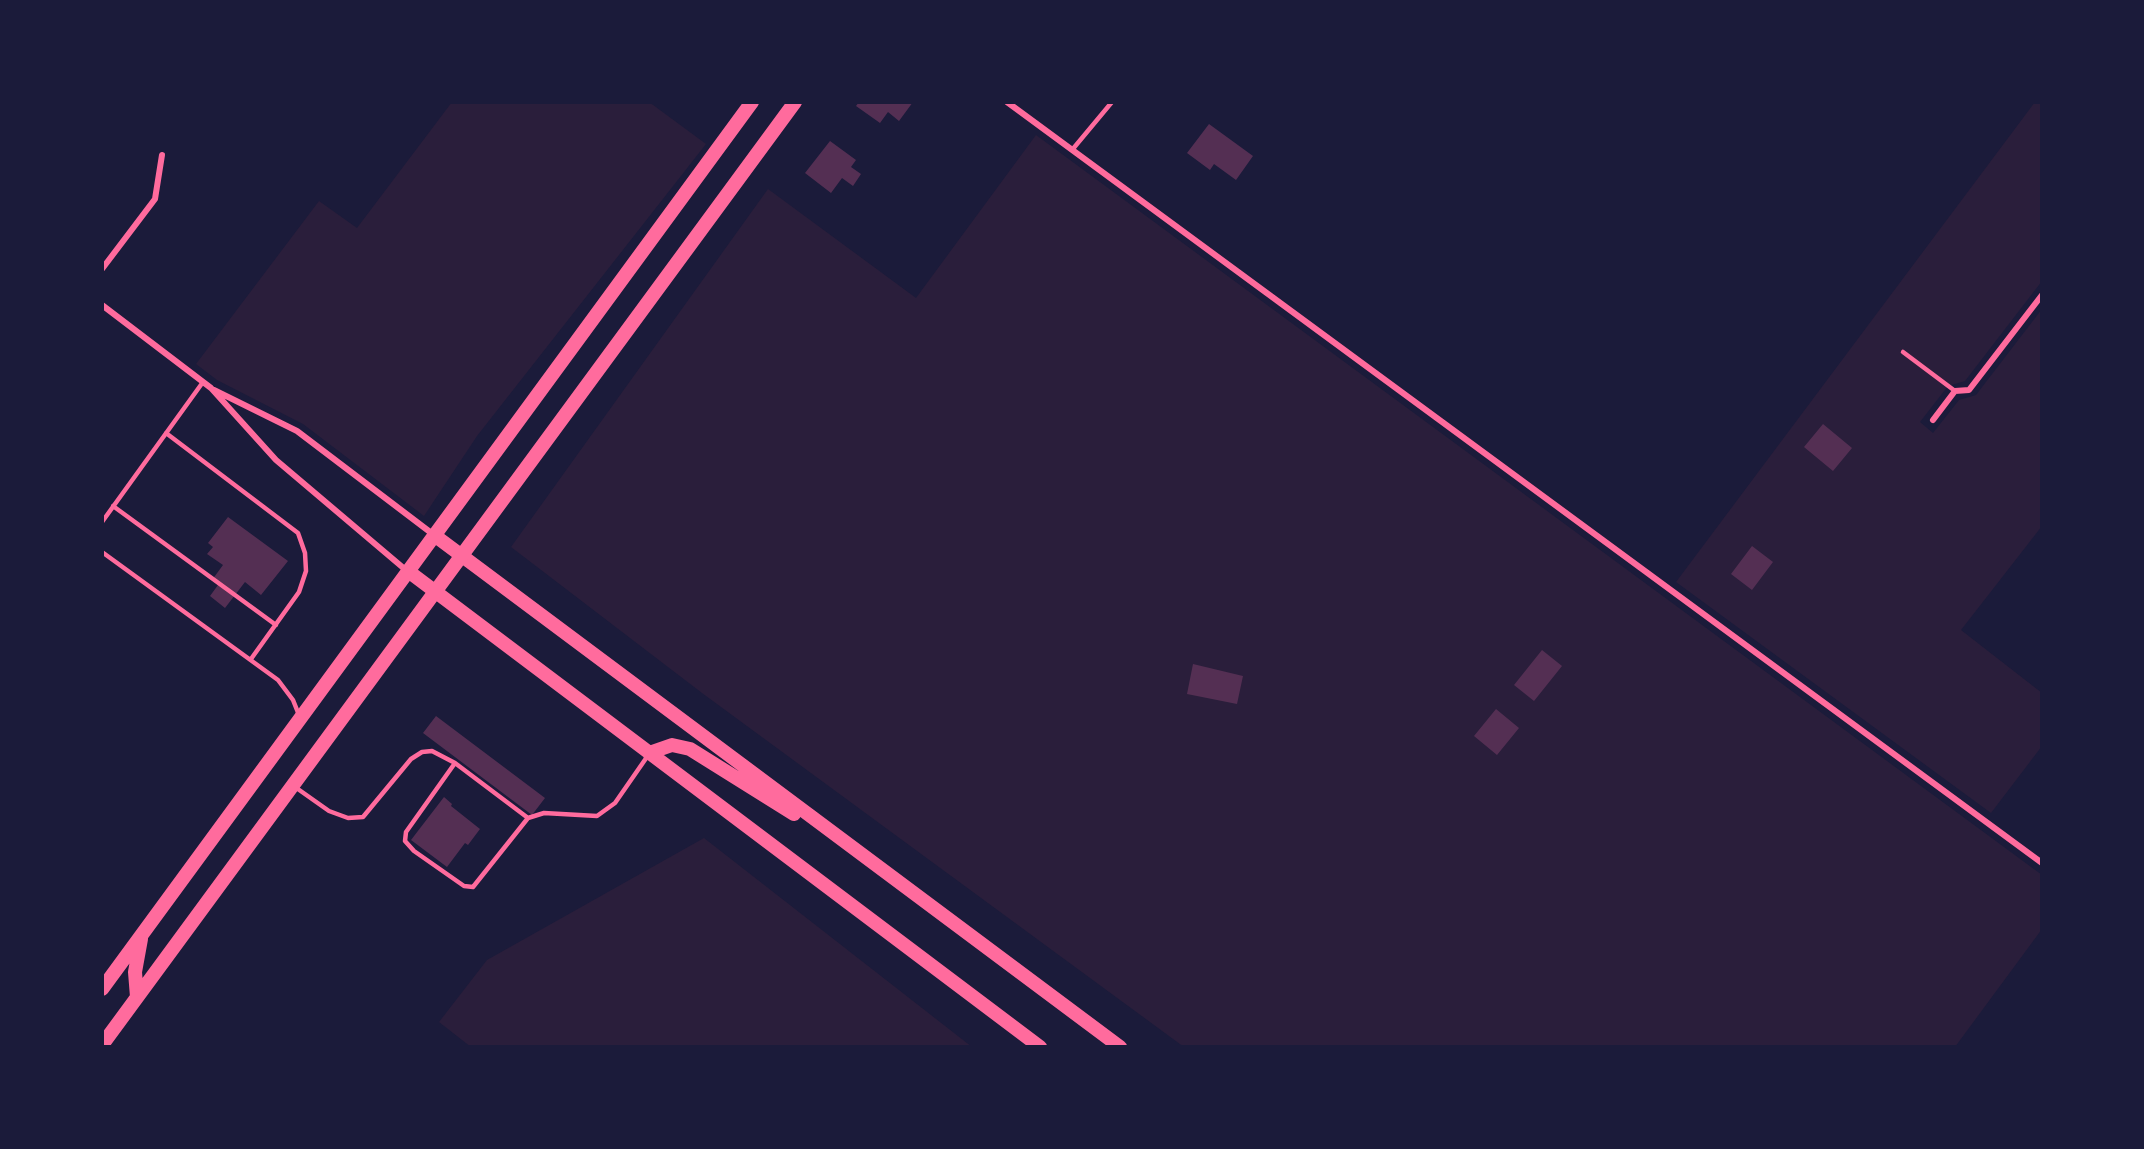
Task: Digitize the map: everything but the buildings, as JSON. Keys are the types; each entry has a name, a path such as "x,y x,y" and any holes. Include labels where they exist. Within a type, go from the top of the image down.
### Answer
{"main road":[{"path":"102,989 752,102"},
{"path":"102,1045 795,102"},
{"path":"434,535 1120,1047"},
{"path":"408,572 1040,1047"},
{"path":"649,753 672,745 690,749 877,866"},
{"path":"137,997 135,972 142,934"}],"street":[{"path":"1007,102 2042,863"},
{"path":"102,269 155,200 162,155"},
{"path":"1933,420 1955,391 1969,390 2042,295"},
{"path":"102,305 211,388 297,431 434,535"},
{"path":"211,388 276,460 408,572"}],"lane":[{"path":"1072,150 1112,102"},
{"path":"1903,352 1955,391"},
{"path":"102,522 203,382"},
{"path":"166,433 298,533 305,553 306,571 300,592 250,659"},
{"path":"113,506 276,625"},
{"path":"102,552 278,680 293,700 300,718"},
{"path":"292,786 329,811 348,818 363,817 411,759 422,752 432,751 455,763 528,818"},
{"path":"455,763 412,821 406,832 405,841 414,851 464,886 473,887 528,818 544,813 597,816 615,803 649,753"}],"shaded area":[{"path":"452,102 649,102 706,144 477,436 424,516 303,424 217,380 196,364 319,201 357,228"},
{"path":"2035,102 2042,102 2042,281 1965,381 1948,386 1920,422 1933,433 1959,400 1976,395 2042,309 2042,526 1961,630 2042,693 2042,746 1991,813 1676,582"},
{"path":"1036,135 2042,875 2042,929 1955,1047 1184,1047 702,693 511,547 768,189 916,298"},
{"path":"704,838 972,1047 471,1047 439,1022 487,960"}]}
